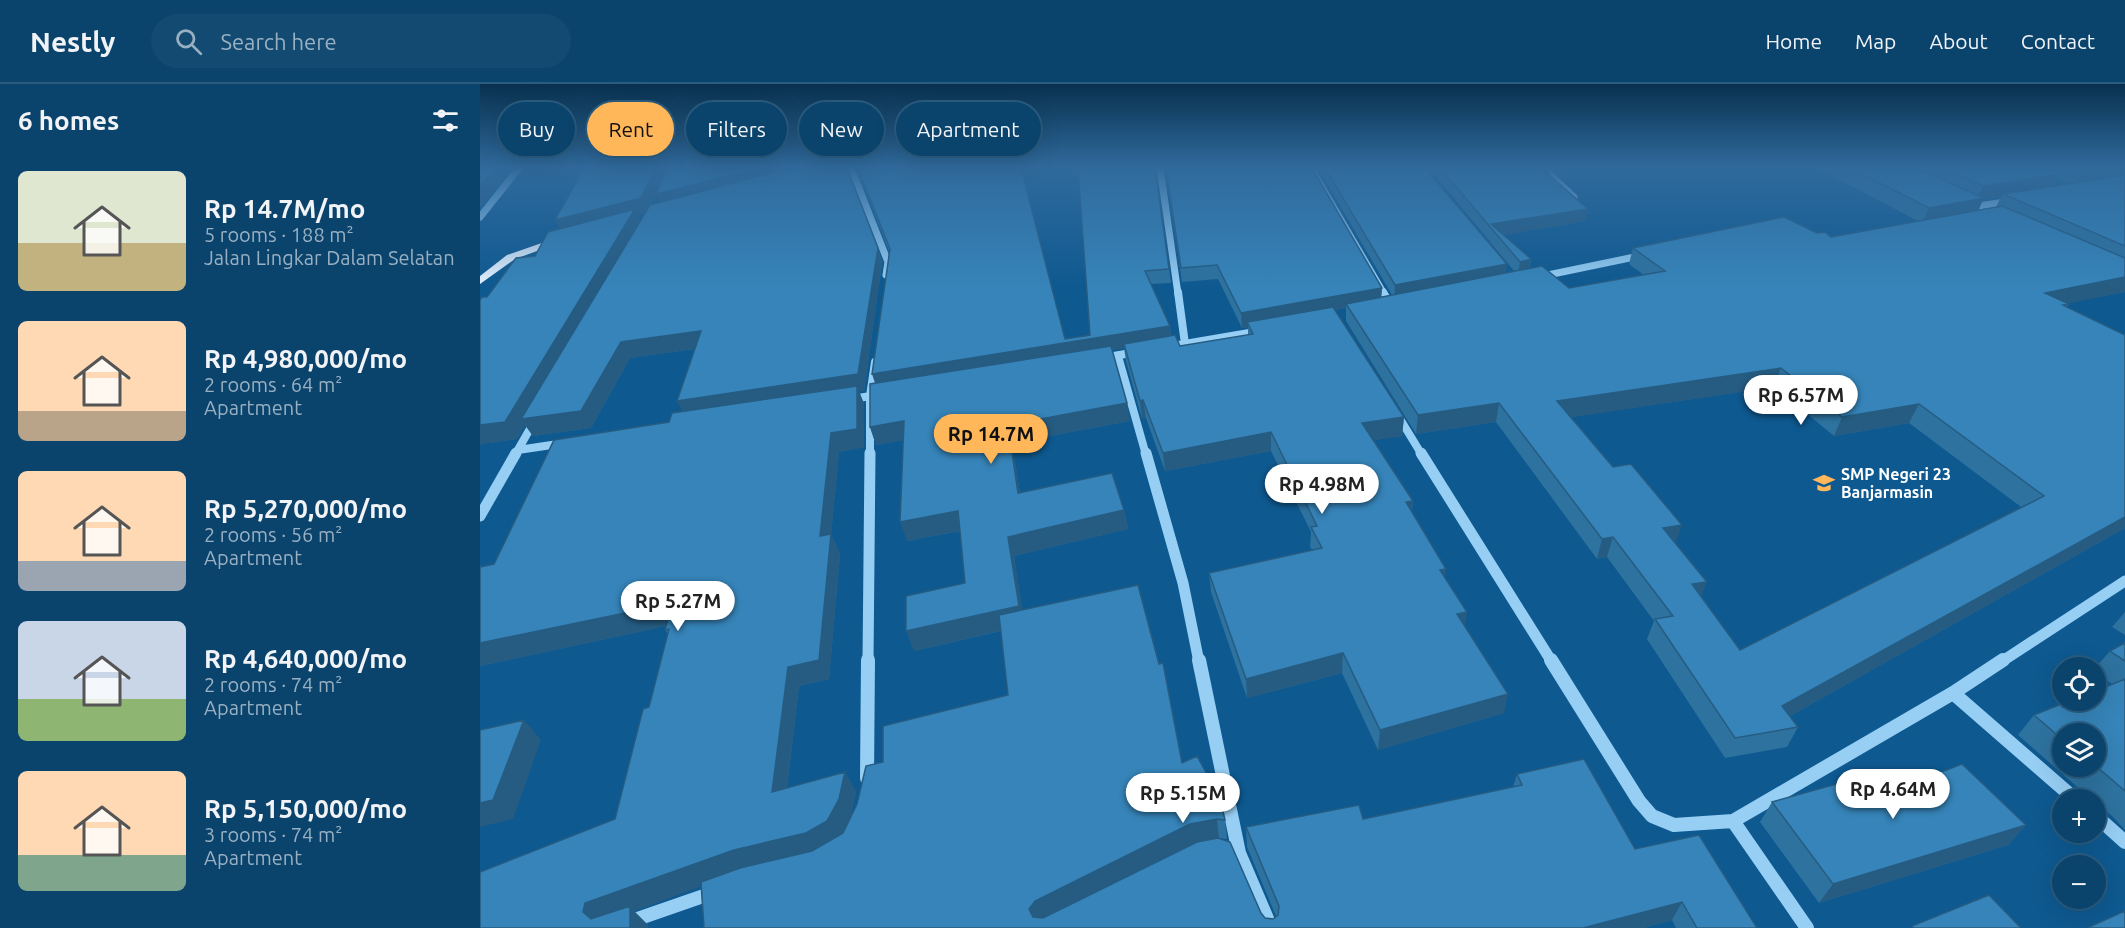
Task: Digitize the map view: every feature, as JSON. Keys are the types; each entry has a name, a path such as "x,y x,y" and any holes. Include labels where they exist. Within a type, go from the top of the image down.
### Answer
{"main road":[{"path":"480,281 511,257 570,237"}],"street":[{"path":"867,207 888,262 885,284"},
{"path":"1166,207 1185,344"},
{"path":"1335,207 1391,306"},
{"path":"1973,207 1992,216"},
{"path":"1526,279 1651,254"},
{"path":"1380,309 1403,304"},
{"path":"1095,360 1267,330"},
{"path":"865,793 870,396 876,352"},
{"path":"1118,356 1183,584 1239,853 1271,928"},
{"path":"835,402 894,393"},
{"path":"1387,398 1639,801 1652,816 1674,825 1733,821 1953,693 2125,581"},
{"path":"480,516 541,410"},
{"path":"518,450 577,441"},
{"path":"1953,693 2063,789"},
{"path":"1733,821 1807,928"},
{"path":"2106,825 2125,842"},
{"path":"1221,847 1239,853"},
{"path":"611,928 731,886"}],"building":[{"path":"562,207 604,207 555,220"},
{"path":"649,207 862,207 878,248 858,374 677,401 701,331 621,342 581,411 521,419"},
{"path":"874,207 1031,207 1065,339 1090,335 1081,207 1160,207 1169,269 1145,271 1170,326 872,374 890,249"},
{"path":"1172,207 1335,207 1382,288 1241,313 1217,265 1181,268"},
{"path":"1349,207 1459,207 1507,264 1395,285"},
{"path":"1474,207 1588,209 1491,224 1531,259 1520,262"},
{"path":"1994,207 2005,207 2125,258 2125,277 2045,293 2069,304 2063,305 2125,335 2125,517 1782,706 1798,727 1735,738 1655,619 1673,616 1613,537 1602,539 1499,403 1418,415 1346,304 1542,266 1569,288 1665,271 1633,248 1784,217 1817,233 1825,232 1831,237","holes":["1781,368 1842,417 1919,404 2044,496 1740,650 1692,584 1707,582 1663,528 1682,525 1631,464 1613,467 1557,401"]},
{"path":"2034,207 2125,207 2125,246"},
{"path":"635,209 505,422 480,425 480,300 482,297 487,297 516,258 535,256 548,232"},
{"path":"1333,307 1404,417 1362,423 1413,501 1406,502 1446,569 1440,570 1467,612 1457,614 1508,694 1380,730 1343,653 1246,679 1209,573 1322,548 1311,527 1317,526 1271,432 1163,453 1143,400 1140,401 1124,344 1175,335 1180,346 1253,334 1247,322"},
{"path":"1111,346 1127,403 1008,425 1018,493 1112,473 1124,510 1008,537 1019,606 906,631 906,596 965,583 958,511 900,522 904,421 870,427 870,384"},
{"path":"857,386 857,429 831,433 820,536 831,534 819,660 788,667 772,792 845,772 839,799 827,821 806,833 734,850 585,903 583,912 591,919 630,906 630,928 480,928 480,872 615,819 643,709 649,707 669,629 665,630 673,603 480,643 480,567 494,564 554,440 669,422 672,413"},
{"path":"1138,585 1159,664 1163,663 1182,763 1197,756 1220,798 1225,820 1217,819 1190,824 1035,901 1029,909 1033,917 1043,918 1197,842 1218,838 1230,842 1261,913 1265,918 1273,919 1278,915 1279,906 1246,827 1359,805 1363,819 1522,785 1517,774 1584,759 1635,849 1699,835 1757,928 1697,928 1682,902 1583,928 704,928 701,882 740,868 812,851 843,833 857,804 866,766 883,762 883,726 1008,695 999,615"},
{"path":"2125,643 2125,661 2110,651"},
{"path":"2125,679 2125,791 2106,775 2106,723 2052,723 2052,730 2034,715 2052,708 2052,711 2106,711 2106,687"},
{"path":"524,720 493,800 480,803 480,730"},
{"path":"1962,764 2026,825 1833,884 1772,802 1880,772 1895,790"},
{"path":"1989,895 2021,928 1914,928 1912,926"},
{"path":"2125,911 2125,928 2087,928"}],"place":[{"name":"SMP Negeri 23 Banjarmasin","path":"1824,483"}]}
